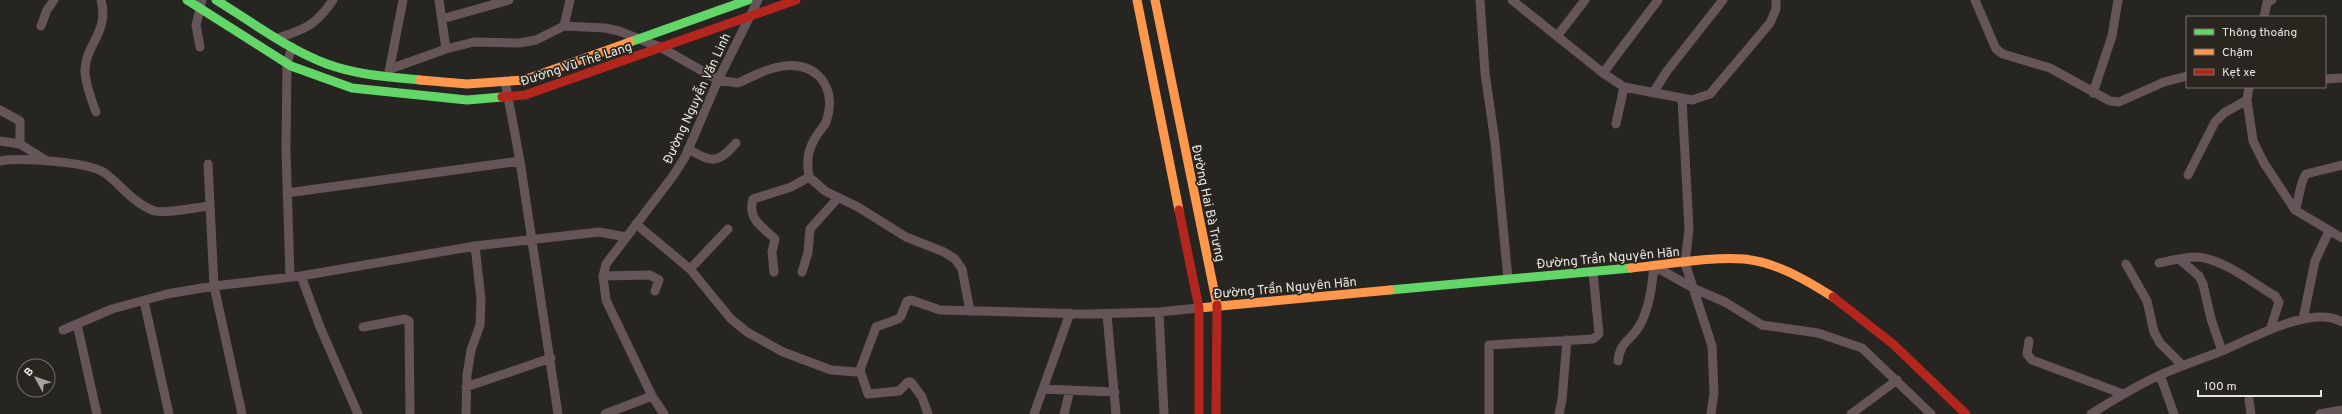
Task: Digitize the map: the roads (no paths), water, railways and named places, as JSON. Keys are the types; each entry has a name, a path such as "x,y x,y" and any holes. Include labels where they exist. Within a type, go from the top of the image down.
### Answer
{"street":[{"path":"41,26 47,10 54,0"},
{"path":"96,112 85,72 87,59 103,21 101,0"},
{"name":"Đường Vũ Thê Lang","path":"187,0 201,4 287,63 321,78 352,88 385,93 467,100 525,95 796,0"},
{"name":"Đường Vũ Thê Lang","path":"216,0 292,47 328,64 357,72 389,73 467,84 524,80 748,0"},
{"path":"278,38 306,29 316,22 333,0"},
{"path":"389,73 403,0"},
{"path":"439,0 446,49"},
{"path":"442,20 509,0"},
{"path":"564,26 570,0"},
{"name":"Đường Nguyễn Văn Linh","path":"664,414 652,396 606,300 603,276 606,264 673,176 688,149 718,80 758,0"},
{"path":"1137,0 1199,308 1199,414"},
{"name":"Đường Hai Bà Trưng","path":"1155,0 1217,306 1216,414"},
{"path":"1480,0 1485,73 1495,142 1508,279"},
{"path":"1558,35 1585,0"},
{"path":"1603,73 1658,0"},
{"path":"1653,93 1667,71 1723,0"},
{"path":"1515,1 1603,73 1624,87 1692,100 1710,94 1770,23 1774,16 1776,0"},
{"path":"1975,0 1996,49 2003,54 2050,68 2110,101 2119,102 2164,82 2186,76"},
{"path":"2093,93 2112,36 2118,0"},
{"path":"2264,16 2267,1"},
{"path":"200,47 196,24 201,4"},
{"path":"389,73 446,49 474,42 519,43 536,40 564,26 605,28 619,31 662,48 718,80 738,83 775,67 793,66 815,71 827,85 831,104 827,122 810,146 806,161 809,177 825,191 876,218 906,238 944,252 955,259 962,269 970,311"},
{"path":"290,277 287,193 287,63 292,47"},
{"path":"2326,79 2342,78"},
{"path":"505,81 533,240 558,414"},
{"path":"1616,124 1624,87"},
{"path":"2249,88 2247,100 2253,141 2264,163 2295,210 2342,238"},
{"path":"1682,99 1689,229 1685,263 1695,289 1712,346 1714,393 1711,414"},
{"path":"2188,175 2215,122 2224,113 2247,100"},
{"path":"0,110 20,121 20,144"},
{"path":"0,140 20,144 49,162"},
{"path":"688,149 708,159 717,160 725,156 736,144"},
{"path":"0,160 12,159 86,166 103,172 145,207 157,212 210,206"},
{"path":"287,193 520,161"},
{"path":"208,164 214,286 242,414"},
{"path":"2295,210 2300,199 2303,179 2306,174 2342,165"},
{"path":"774,272 772,252 776,239 756,224 752,204 754,199 791,187 809,177"},
{"path":"802,272 808,253 810,229 838,198"},
{"path":"636,224 690,269 731,319 747,332 783,352 831,370 857,372 860,370"},
{"path":"690,269 728,229"},
{"path":"2303,319 2314,261 2329,231"},
{"path":"63,330 112,309 144,300 214,286 301,276 475,246 599,232 626,237"},
{"path":"466,414 466,387 471,350 480,325 481,299 475,246"},
{"path":"2159,263 2195,257 2210,259 2275,296 2279,302 2271,328"},
{"name":"Đường Trần Nguyên Hãn","path":"1199,308 1736,258 1770,265 1802,278 1840,302 1874,329 1923,372 1966,414"},
{"path":"2179,260 2199,276 2203,284 2211,319 2222,351"},
{"path":"2126,264 2147,301 2154,332 2160,344 2183,366"},
{"path":"1618,361 1622,345 1641,323 1650,298 1654,266 1695,289 1725,302 1762,325 1818,334 1852,344 1868,353 1931,414"},
{"path":"1489,414 1489,345 1593,339 1598,334 1600,326 1593,272"},
{"path":"603,276 650,275 659,280 655,291"},
{"path":"301,276 320,327 358,414"},
{"path":"144,300 169,414"},
{"path":"928,414 922,397 911,382 908,382 899,391 868,394 860,370 876,327 898,319 901,316 907,301 920,302 940,310 1107,315 1199,308"},
{"path":"1159,312 1164,414"},
{"path":"1034,414 1070,313"},
{"path":"1107,315 1116,414"},
{"path":"2091,414 2123,394 2160,375 2222,351 2271,328 2303,319 2335,318 2342,322"},
{"path":"363,326 405,319 409,321 410,414"},
{"path":"77,324 97,414"},
{"path":"1559,414 1562,400 1567,340"},
{"path":"2029,340 2027,354 2032,360 2123,394"},
{"path":"466,387 551,358"},
{"path":"2160,375 2174,414"},
{"path":"1851,414 1897,380"},
{"path":"1043,389 1115,392"},
{"path":"1064,414 1070,390"},
{"path":"605,414 652,396"},
{"path":"2249,400 2252,414"},
{"path":"2320,414 2342,410"}]}
